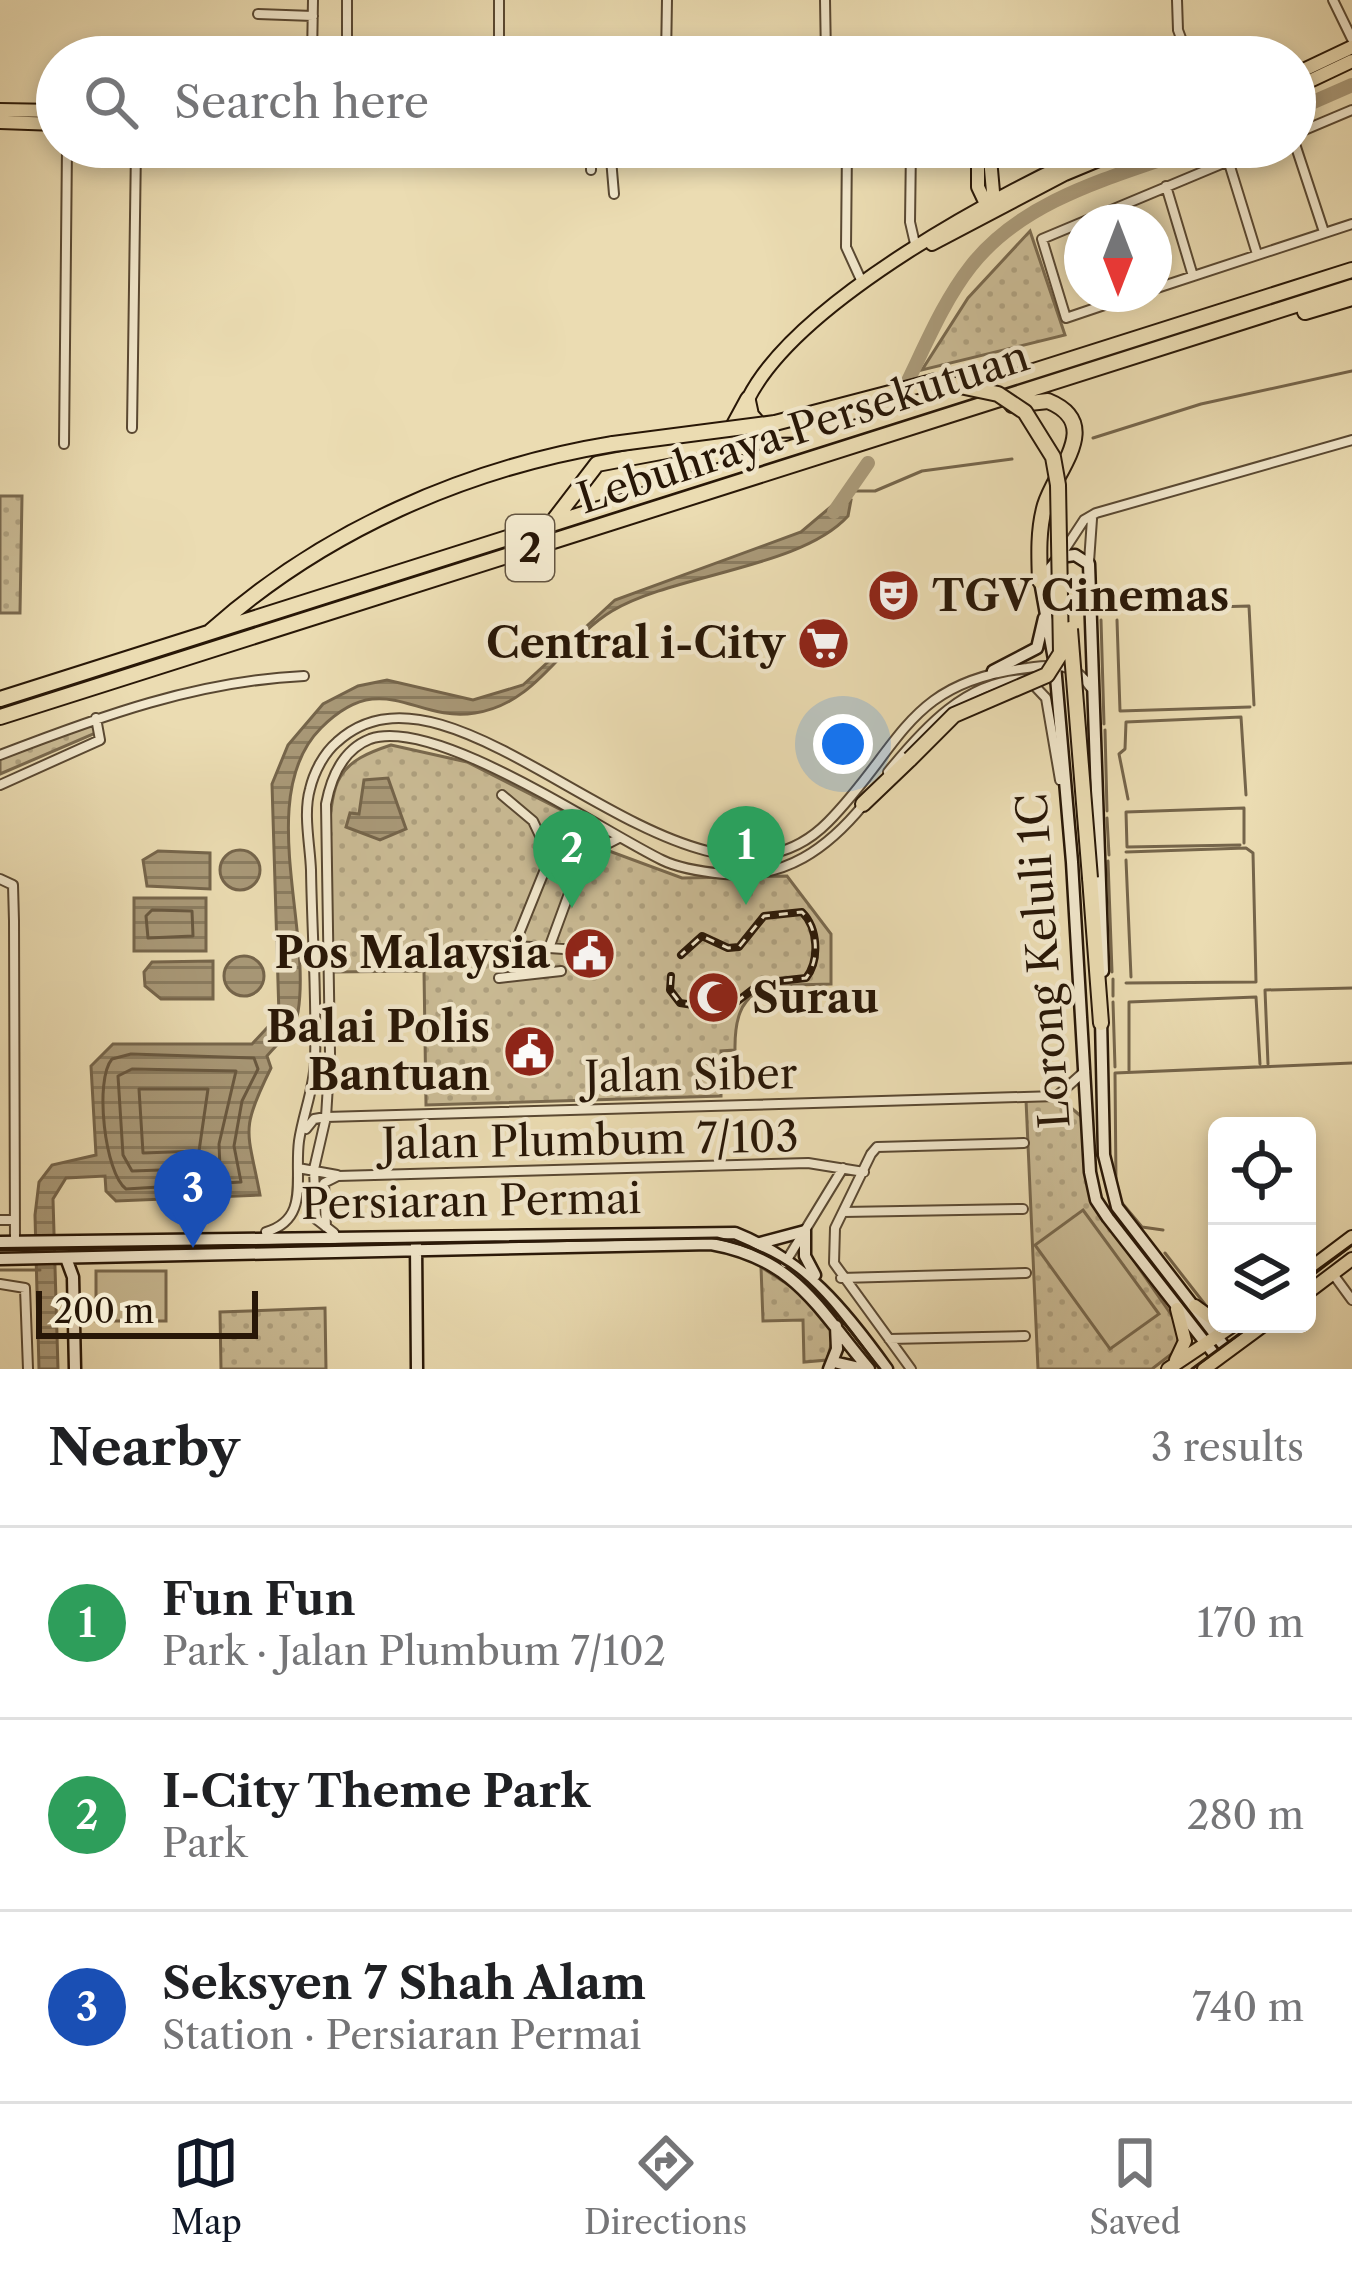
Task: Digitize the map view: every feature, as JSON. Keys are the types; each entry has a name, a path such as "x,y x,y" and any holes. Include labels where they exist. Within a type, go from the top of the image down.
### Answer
{"highway":[{"name":"Lebuhraya Persekutuan","path":"0,699 1352,270"},
{"name":"Lebuhraya Persekutuan","path":"0,717 1352,287"},
{"path":"1228,327 1352,298"},
{"path":"208,634 252,595 386,514 545,459 613,444 790,420 936,381 998,394 1025,412 1053,457 1101,1023"},
{"path":"748,399 751,415 764,430 861,426"},
{"path":"550,525 597,464 719,441 729,434 748,399"},
{"path":"948,416 1032,399 1059,405 1071,418 1073,451 1045,506 1040,581"},
{"path":"863,804 954,715 1047,675 1058,662 1063,629 1058,505"}],"main road":[{"path":"1316,61 1352,39"},
{"path":"1316,78 1352,62"},
{"path":"0,110 36,111"},
{"path":"0,122 36,123"},
{"path":"965,215 978,188 980,168"},
{"path":"988,168 991,207"},
{"path":"916,249 1059,168"},
{"path":"748,399 767,371 863,284 965,215 1081,168"},
{"path":"990,176 1004,186 1024,184"},
{"path":"978,188 991,207"},
{"path":"1040,581 1060,557 1075,555 1089,564"},
{"name":"Lorong Keluli 1C","path":"1089,564 1107,1181 1117,1207 1195,1306"},
{"name":"Lorong Keluli 1C","path":"1040,581 1055,665 1096,1200 1177,1309 1213,1334 1223,1355"},
{"path":"993,671 1037,648 1045,601"},
{"name":"Persiaran Permai","path":"0,1242 707,1229 760,1243 785,1264 818,1299 867,1369"},
{"path":"760,1243 805,1231 807,1264 824,1287"},
{"path":"67,1240 113,1234 331,1233 416,1246 480,1234"},
{"path":"1316,1264 1352,1237"},
{"name":"Persiaran Permai","path":"0,1259 396,1251 416,1246 459,1251 711,1244 785,1264 824,1287 887,1369"},
{"path":"416,1246 417,1369"},
{"path":"396,1251 411,1264 416,1282"},
{"path":"416,1282 430,1259 459,1251"},
{"path":"73,1276 92,1257"},
{"path":"64,1258 73,1276 75,1369"},
{"path":"1316,1286 1352,1259"},
{"path":"1167,1369 1213,1334 1195,1306"},
{"path":"1167,1369 1184,1347 1177,1309"},
{"path":"836,1324 832,1367 867,1369"},
{"path":"1204,1369 1253,1333"}],"street":[{"path":"313,0 313,36"},
{"path":"347,0 347,36"},
{"path":"499,0 499,36"},
{"path":"666,36 667,0"},
{"path":"825,0 826,36"},
{"path":"1177,0 1180,36"},
{"path":"1333,0 1352,39"},
{"path":"258,14 313,16"},
{"path":"1316,125 1352,110"},
{"path":"64,444 67,168"},
{"path":"132,428 136,168"},
{"path":"612,168 614,194"},
{"path":"847,168 846,247 863,284"},
{"path":"911,168 910,222 916,249"},
{"path":"1118,204 1208,168"},
{"path":"1230,168 1257,254"},
{"path":"1303,168 1324,232"},
{"path":"1166,185 1193,276"},
{"path":"1172,283 1352,224"},
{"path":"1064,230 1041,241 1064,312"},
{"path":"1060,557 1084,520 1096,513 1352,440"},
{"name":"Lorong Keluli 1C","path":"1089,564 1087,525 1096,513"},
{"path":"266,1232 294,1216 299,1141 315,1066 308,809 318,767 334,745 373,721 426,722 541,770 675,843 712,854 765,854 797,844 825,826 925,704 993,671 1055,665 1082,674 1094,693"},
{"path":"0,755 96,718 197,688 304,676"},
{"path":"331,1233 315,1215 314,1169 326,1117 326,804 330,782 353,750 370,740 422,740 460,754 666,862 695,870 758,873 817,852 936,717 965,698 1028,679 1046,698 1066,811"},
{"path":"0,785 100,740 96,718"},
{"path":"460,754 463,736"},
{"path":"502,795 533,821 550,856 578,869 549,948"},
{"path":"567,864 620,837"},
{"path":"550,856 514,946 564,950"},
{"path":"0,879 13,885 15,1220 19,1241"},
{"path":"0,963 15,963"},
{"path":"499,978 561,971"},
{"name":"Jalan Siber","path":"326,1117 1057,1096 1077,1084 1086,1069"},
{"path":"299,1141 310,1123 326,1117"},
{"path":"0,1141 15,1141"},
{"path":"911,1369 842,1278 835,1245 843,1212 861,1176 877,1148 1024,1143"},
{"name":"Jalan Plumbum 7/103","path":"298,1168 338,1175 808,1163 861,1176"},
{"path":"785,1264 841,1172"},
{"path":"331,1233 324,1183 338,1175"},
{"path":"843,1212 1023,1209"},
{"path":"0,1220 15,1220"},
{"path":"842,1278 1026,1273"},
{"path":"1333,1274 1352,1300"},
{"path":"0,1284 25,1288 28,1369"},
{"path":"888,1340 1025,1336"},
{"path":"832,1367 868,1342"}],"shaded area":[{"path":"1030,231 1065,335 922,370 968,298"},
{"path":"0,496 22,496 20,613 0,613"},
{"path":"94,722 98,732 0,774 0,759"},
{"path":"391,745 467,762 587,823 609,851 682,878 787,876 831,934 831,984 774,987 749,998 736,1027 735,1050 721,1051 721,1096 426,1105 424,971 333,972 329,846 333,798 338,781 354,762"},
{"path":"1061,1099 1083,1118 1091,1199 1177,1323 1178,1349 1152,1369 1038,1369 1026,1100"},
{"path":"1083,1210 1159,1314 1110,1349 1035,1245"},
{"path":"761,1267 801,1293 834,1334 827,1360 804,1362 803,1320 763,1321"},
{"path":"96,1271 166,1271 166,1321 96,1321"},
{"path":"325,1308 326,1369 221,1369 220,1312"}],"water":[{"path":"840,499 851,500 848,516 800,548 638,598 612,611 533,684 497,707 453,714 398,701 363,701 321,728 302,756 292,789 288,825 300,979 298,1012 290,1030 267,1056 271,1068 250,1119 260,1195 116,1201 106,1191 105,1176 66,1178 53,1199 58,1369 39,1369 35,1215 39,1182 52,1165 96,1155 91,1066 113,1044 252,1044 279,1015 272,784 288,745 323,704 358,686 387,680 473,700 523,685 615,600 801,532"},
{"path":"388,778 406,829 380,840 346,827 350,813 359,814 364,780"},
{"path":"240,850 254,856 260,870 254,884 240,890 226,884 220,870 226,856"},
{"path":"158,851 210,853 210,889 147,886 143,860"},
{"path":"134,898 206,898 206,951 134,951"},
{"path":"244,956 258,962 264,976 258,990 244,996 230,990 224,976 230,962"},
{"path":"213,961 213,999 161,999 145,986 144,972 152,962"}],"waterway":[{"path":"1316,101 1352,85"},
{"path":"900,397 950,296 993,242 1045,206 1137,168"},
{"path":"1093,438 1201,404 1352,371"},
{"path":"851,491 875,491 922,471 1012,459"},
{"path":"834,512 868,463"},
{"path":"1113,610 1249,606 1254,705"},
{"path":"1101,620 1104,724"},
{"path":"1117,620 1120,711 1250,707"},
{"path":"1128,799 1119,754 1125,749 1126,722 1241,717 1246,795"},
{"path":"1105,730 1107,811"},
{"path":"1240,845 1127,847 1126,812 1244,808 1244,843"},
{"path":"1107,818 1109,855"},
{"path":"1126,852 1246,848 1253,853 1256,982 1126,983"},
{"path":"1126,860 1131,977"},
{"path":"1108,861 1112,972"},
{"path":"1113,979 1113,996"},
{"path":"1268,1064 1265,990 1352,988"},
{"path":"1129,1070 1129,1002 1256,997 1260,1064"},
{"path":"1113,1002 1115,1067"},
{"path":"1116,1183 1115,1073 1352,1063"},
{"path":"1122,1203 1142,1227 1163,1230"},
{"path":"1165,1253 1207,1307"},
{"path":"0,1270 40,1270"}],"tram line":[{"path":"0,1250 717,1238 747,1246 793,1270 828,1304 880,1369"},
{"path":"1316,1271 1352,1245"},
{"path":"1192,1369 1241,1333"}],"railway":[{"path":"671,976 670,990 680,1003 726,1010 761,983 806,978 814,962 815,944 802,912 764,916 739,947 728,948 702,936 681,955"}],"place":[{"name":"TGV Cinemas","path":"893,596"},
{"name":"Central i-City","path":"824,643"},
{"name":"Fun Fun","path":"746,905"},
{"name":"I-City Theme Park","path":"572,908"},
{"name":"Pos Malaysia","path":"589,953"},
{"name":"Surau","path":"713,998"},
{"name":"Balai Polis Bantuan","path":"529,1051"},
{"name":"Seksyen 7 Shah Alam","path":"193,1248"}]}
